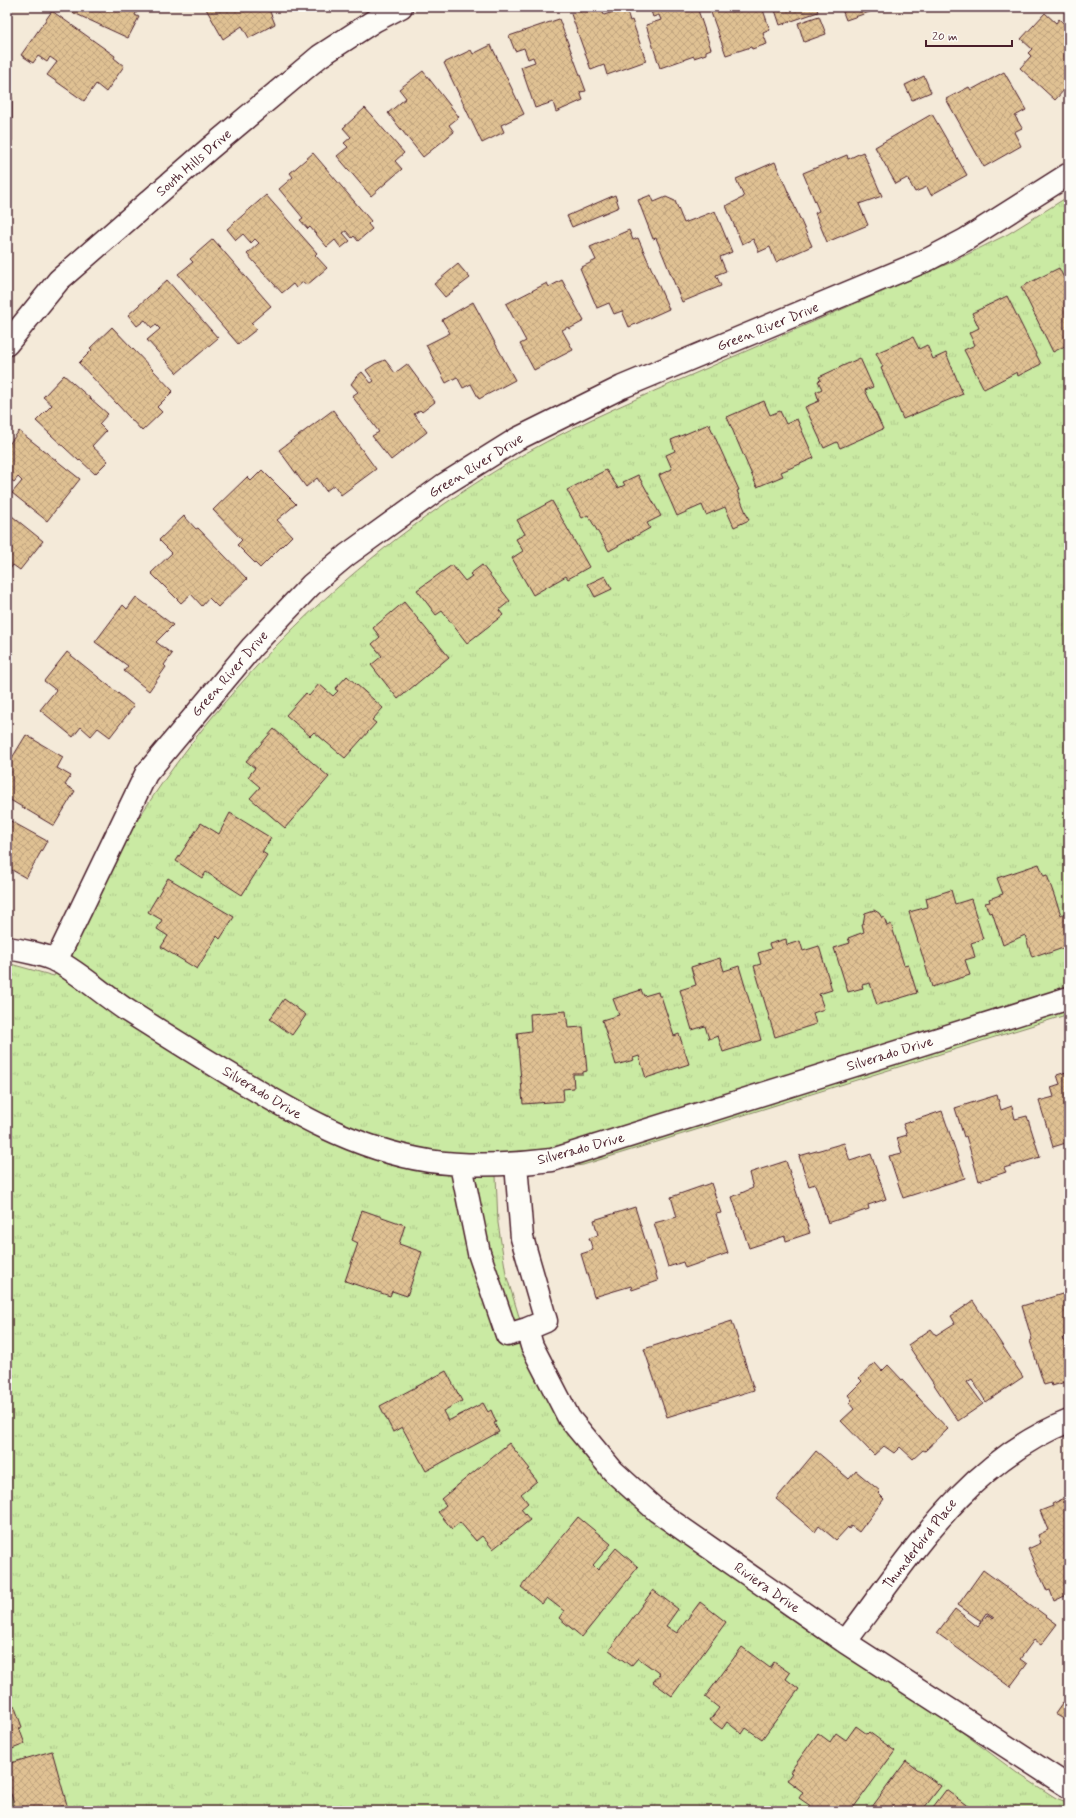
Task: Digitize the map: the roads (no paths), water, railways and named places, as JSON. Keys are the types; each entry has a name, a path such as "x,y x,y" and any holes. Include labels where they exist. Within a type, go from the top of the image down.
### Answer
{"street":[{"name":"South Hills Drive","path":"7,344 59,280 209,149 320,56 374,21 401,7"},
{"name":"Green River Drive","path":"56,961 146,774 252,647 311,586 347,555 445,484 517,439 622,387 929,259 966,240 1069,174"},
{"name":"Silverado Drive","path":"7,948 56,961 127,1010 283,1107 319,1126 357,1142 397,1154 429,1161 461,1164 516,1164 552,1160 1069,998"},
{"path":"461,1164 478,1253 507,1335 546,1321 522,1238 516,1164"},
{"name":"Riviera Drive","path":"527,1329 532,1346 568,1418 613,1471 657,1511 845,1642 1069,1787"},
{"name":"Thunderbird Place","path":"845,1642 932,1525 966,1489 991,1467 1013,1451 1069,1421"}]}
